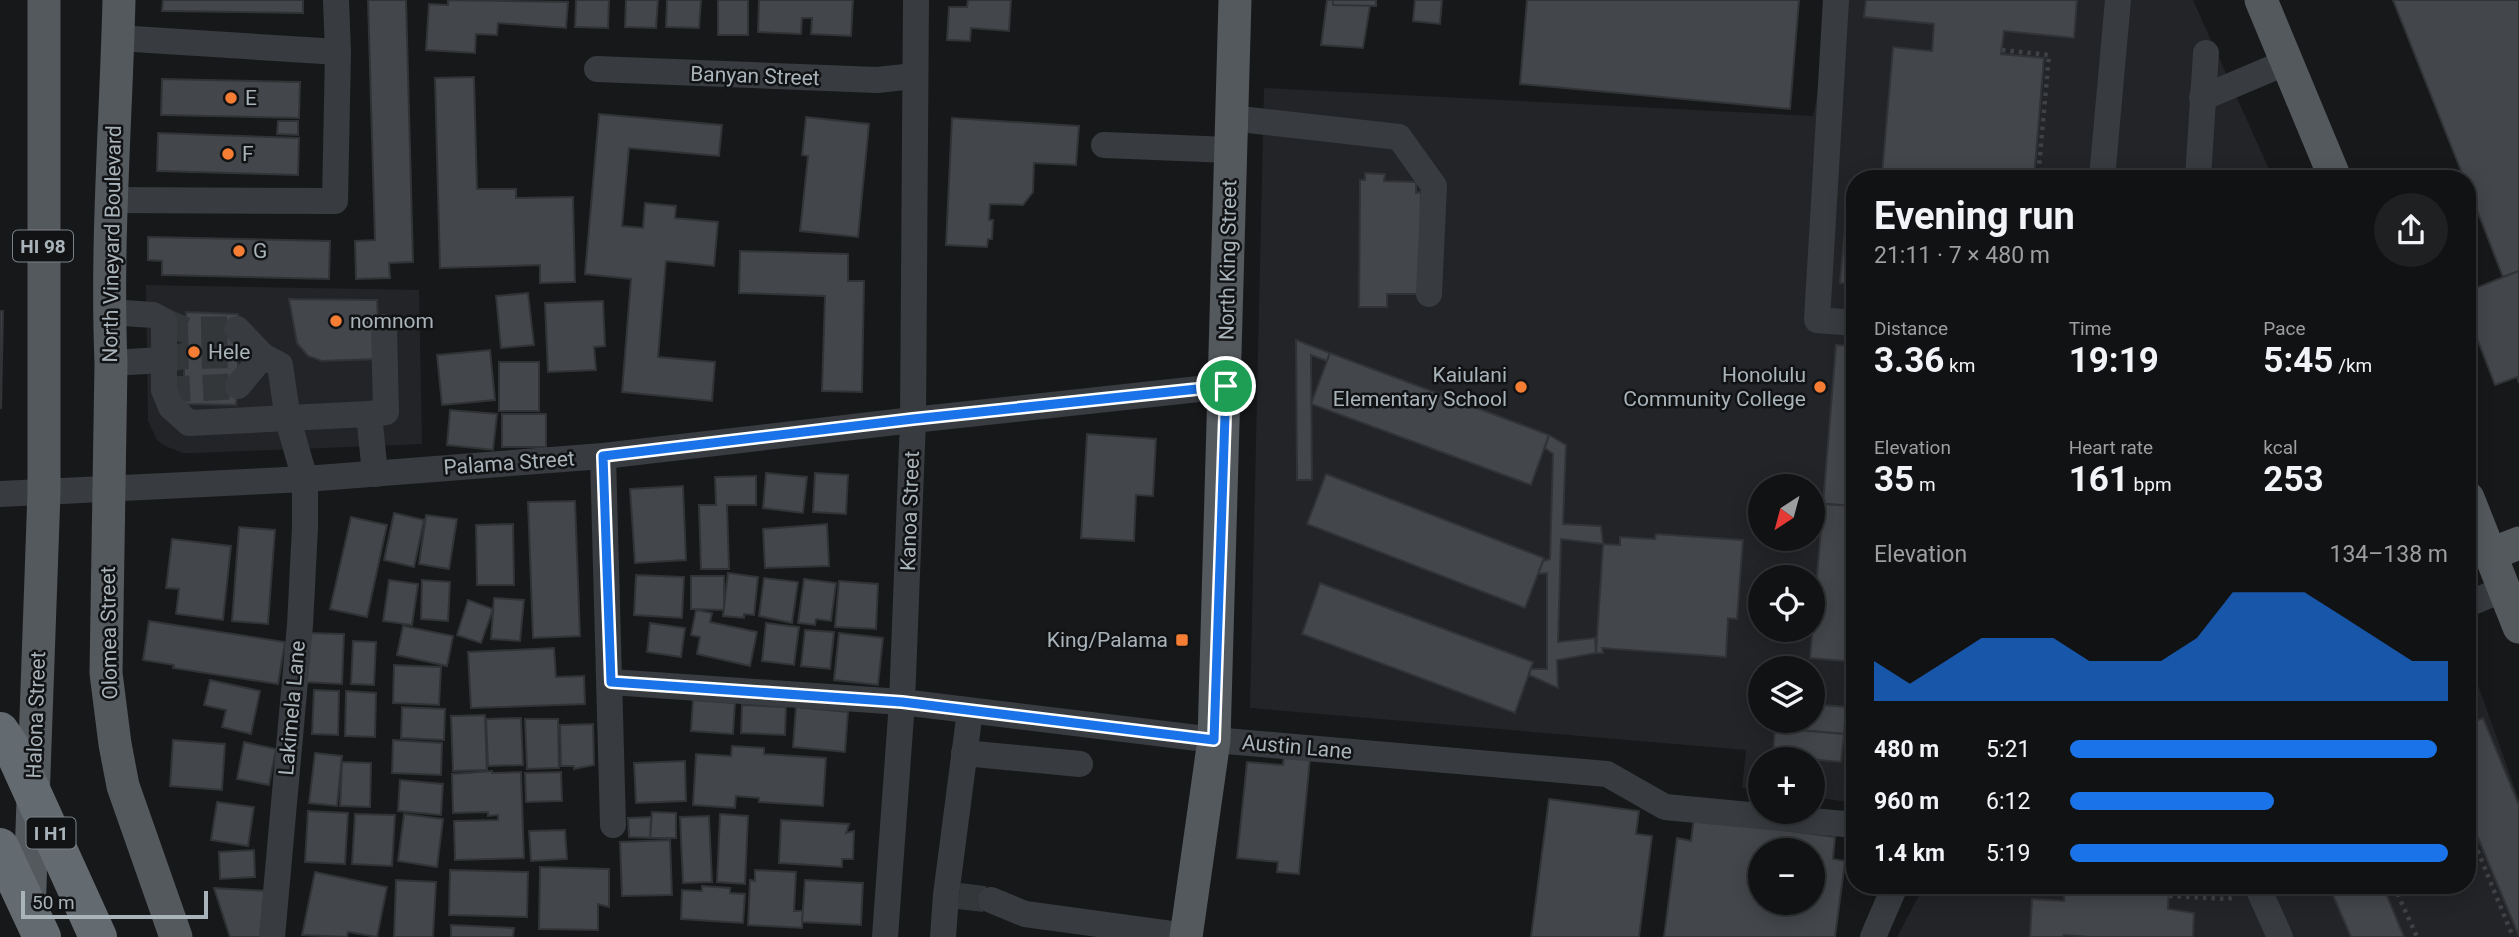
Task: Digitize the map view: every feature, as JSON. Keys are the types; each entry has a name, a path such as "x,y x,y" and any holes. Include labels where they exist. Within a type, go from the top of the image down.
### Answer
{"highway":[{"name":"I H1","path":"0,731 14,752 98,937"},
{"name":"I H1","path":"0,847 42,937"}],"main road":[{"name":"HI 98","path":"44,0 44,492"},
{"name":"North Vineyard Boulevard","path":"108,487 111,363 110,200 119,0"},
{"name":"North King Street","path":"1186,937 1214,740 1235,0"},
{"path":"2262,0 2332,170"},
{"name":"Olomea Street","path":"108,487 106,673 115,744 123,786 176,937"},
{"name":"Halona Street","path":"27,937 15,873 44,492"},
{"path":"2476,509 2505,548 2504,589 2519,627"}],"street":[{"path":"110,200 335,201 338,52 336,0"},
{"name":"Kanoa Street","path":"885,937 902,702 913,419 916,0"},
{"path":"1836,0 1817,320 1846,322"},
{"path":"2103,170 2118,0"},
{"path":"118,38 338,52"},
{"path":"2198,170 2206,53"},
{"path":"2202,98 2287,62"},
{"name":"Banyan Street","path":"597,69 877,80 914,76"},
{"path":"1231,118 1399,137 1434,186 1429,294"},
{"path":"1104,145 1230,150"},
{"path":"109,312 153,315 163,321 164,390 171,407 189,423 288,420 386,412 384,327"},
{"name":"Lakimela Lane","path":"238,386 247,347 280,366 288,420 305,479 300,625 272,937"},
{"path":"111,363 163,360"},
{"name":"Palama Street","path":"0,494 305,479 603,456 913,419 1226,386"},
{"path":"369,414 376,474"},
{"path":"603,456 613,825"},
{"path":"2476,601 2504,589"},
{"name":"Austin Lane","path":"611,682 902,702 1214,740 1608,774 1665,807 1846,824"},
{"path":"943,937 953,896 964,753 970,711"},
{"path":"964,753 1080,764"},
{"path":"1873,937 1892,894"},
{"path":"2261,894 2280,937"},
{"path":"991,900 1025,914 1186,937"}],"path":[{"path":"2001,50 2049,55 2039,170"},
{"path":"2476,847 2513,937"},
{"path":"2169,895 2228,899 2240,894"},
{"path":"2398,894 2417,937"}],"shaded area":[{"name":"Kaiulani Elementary School","path":"1836,0 2193,0 2269,170 1846,170 1846,802 1825,799 1825,747 1748,747 1748,789 1742,788 1746,750 1250,708 1264,88 1813,116"},
{"path":"146,285 419,290 422,444 195,453 183,453 165,446 157,440 148,421"},
{"path":"2476,679 2519,800 2519,937 1897,937 1920,894 2476,894"}],"building":[{"path":"163,0 303,0 303,13 162,11"},
{"path":"368,0 406,0 413,262 389,263 390,278 356,279 355,241 375,240"},
{"path":"448,0 568,2 566,28 498,23 497,35 476,34 475,53 426,50 429,4 448,5"},
{"path":"576,0 609,0 608,28 575,27"},
{"path":"626,0 658,0 656,28 625,27"},
{"path":"667,0 701,0 699,28 666,27"},
{"path":"718,0 748,0 748,35 718,35"},
{"path":"759,0 853,0 851,36 811,34 812,18 802,18 801,34 758,32"},
{"path":"968,0 1011,0 1009,31 971,28 970,41 947,40 949,7 967,7"},
{"path":"1327,0 1371,0 1363,48 1321,45"},
{"path":"1333,0 1376,0 1376,6 1333,5"},
{"path":"1415,0 1442,0 1440,24 1413,21"},
{"path":"1527,0 1799,0 1790,109 1520,84"},
{"path":"1866,0 2077,0 2074,38 2004,31 2001,54 2044,58 2035,170 1882,170 1893,47 1932,51 1934,24 1864,17"},
{"path":"2393,0 2519,0 2519,271 2503,277 2476,208 2476,170 2461,170"},
{"path":"474,77 477,189 516,189 516,198 573,197 575,282 540,283 540,265 440,268 435,78"},
{"name":"E","path":"162,79 300,82 299,118 161,115"},
{"path":"599,114 722,125 719,156 629,148 622,226 643,228 645,203 676,206 675,218 718,222 714,266 666,261 658,357 715,362 712,401 622,392 631,279 585,274"},
{"path":"806,117 869,124 858,237 800,231 808,156 802,155"},
{"path":"952,118 1079,126 1076,165 1034,163 1033,192 1023,205 990,204 992,239 988,239 987,247 946,245"},
{"path":"278,121 298,121 298,135 277,134"},
{"name":"F","path":"158,133 299,138 298,175 157,171"},
{"path":"1365,173 1385,174 1384,181 1416,182 1416,193 1421,192 1420,294 1387,294 1387,307 1359,307 1360,180 1365,180"},
{"path":"1846,216 1846,283 1840,283"},
{"name":"G","path":"148,237 330,241 329,279 162,275 162,261 148,260"},
{"path":"740,251 848,254 848,281 864,281 862,392 822,391 825,296 739,293"},
{"path":"2519,271 2519,383 2517,377 2495,385 2476,336 2476,288"},
{"path":"528,293 534,345 501,348 496,296"},
{"name":"nomnom","path":"289,299 377,300 380,359 322,361 308,356 297,343"},
{"path":"603,301 605,346 594,347 596,370 548,372 545,303"},
{"path":"0,311 3,311 1,408 0,408"},
{"path":"186,312 238,314 236,405 183,404"},
{"path":"1296,340 1330,353 1327,361 1311,355 1312,480 1297,480"},
{"path":"1836,345 1846,346 1846,505 1825,504"},
{"path":"490,350 495,400 442,405 437,355"},
{"path":"1330,353 1549,435 1531,485 1311,404"},
{"path":"499,362 539,362 539,411 499,411"},
{"path":"450,410 497,414 493,450 447,445"},
{"path":"502,414 546,414 546,447 502,447"},
{"path":"1087,434 1156,439 1153,496 1136,495 1134,541 1081,538"},
{"path":"1549,435 1566,445 1563,524 1601,526 1603,544 1561,539 1558,642 1595,638 1596,653 1557,660 1558,688 1529,675 1531,669 1547,669 1547,573 1538,574 1543,561 1550,559 1553,454 1545,448"},
{"path":"766,473 807,477 803,513 763,508"},
{"path":"815,473 848,475 846,514 813,512"},
{"path":"1326,474 1544,558 1525,608 1307,524"},
{"path":"756,476 756,505 727,505 729,569 701,569 699,505 716,505 715,477"},
{"path":"683,486 686,560 635,563 630,489"},
{"path":"575,501 580,636 533,638 528,502"},
{"path":"1825,504 1846,505 1846,661 1825,659 1825,656 1810,656 1811,642 1825,642 1825,565 1818,565 1819,551 1825,551"},
{"path":"394,513 424,520 414,567 384,560"},
{"path":"426,515 457,519 449,569 419,564"},
{"path":"351,517 387,525 367,617 330,609"},
{"path":"513,524 514,585 477,585 476,525"},
{"path":"827,524 829,566 765,568 763,529"},
{"path":"239,527 275,530 268,624 232,621"},
{"path":"1656,534 1743,540 1737,619 1728,618 1726,657 1602,648 1603,653 1596,653 1603,544 1620,545 1620,537 1655,539"},
{"path":"172,539 231,546 223,620 176,614 179,589 166,588"},
{"path":"728,573 758,577 754,615 744,614 744,618 723,616"},
{"path":"636,575 684,577 682,618 634,615"},
{"path":"691,576 724,576 724,610 691,609"},
{"path":"764,578 798,582 792,623 759,616"},
{"path":"804,579 836,583 831,621 816,619 815,625 798,623"},
{"path":"389,580 418,584 412,625 383,621"},
{"path":"422,580 450,582 448,621 421,619"},
{"path":"839,581 878,584 876,629 835,627"},
{"path":"1320,583 1533,662 1515,713 1302,634"},
{"path":"494,598 524,600 520,641 491,639"},
{"path":"468,600 493,609 481,643 457,635"},
{"path":"696,610 712,613 710,622 757,632 750,666 697,654 700,637 691,635"},
{"path":"149,621 285,642 278,684 173,668 174,665 143,660"},
{"path":"650,623 685,628 681,657 647,652"},
{"path":"766,623 799,627 794,665 762,661"},
{"path":"403,626 453,636 447,666 397,655"},
{"path":"805,630 834,632 830,669 801,666"},
{"path":"309,633 344,634 342,684 306,682"},
{"path":"839,633 883,638 878,685 834,680"},
{"path":"353,641 376,642 374,685 351,684"},
{"path":"554,648 556,677 584,676 585,704 471,708 468,652"},
{"path":"394,665 441,667 439,705 393,703"},
{"path":"210,680 260,691 251,734 222,727 226,710 204,705"},
{"path":"314,690 339,691 338,735 312,734"},
{"path":"346,691 376,693 375,737 345,736"},
{"path":"693,700 735,703 733,734 691,731"},
{"path":"742,705 786,707 785,735 741,733"},
{"path":"1825,705 1846,707 1844,734 1825,732"},
{"path":"402,707 445,709 444,740 401,738"},
{"path":"796,707 848,712 845,752 793,747"},
{"path":"485,715 487,770 453,771 451,716"},
{"path":"521,718 523,765 488,766 486,719"},
{"path":"2483,718 2519,805 2519,936 2476,833 2476,721"},
{"path":"525,719 558,719 559,768 527,769"},
{"path":"593,724 594,765 574,769 574,766 561,766 560,725"},
{"path":"1775,733 1844,734 1841,762 1825,761 1825,747 1774,747"},
{"path":"173,740 225,744 222,790 170,786"},
{"path":"393,740 442,743 441,775 392,773"},
{"path":"244,742 276,749 269,785 237,779"},
{"path":"732,746 764,748 764,754 826,758 823,806 759,802 759,798 736,796 735,808 693,805 696,754 731,756"},
{"path":"315,753 342,756 337,806 309,803"},
{"path":"1284,756 1310,758 1299,874 1277,872 1278,862 1237,858 1247,762 1283,765"},
{"path":"685,761 686,801 636,803 634,763"},
{"path":"342,762 371,763 370,807 340,806"},
{"path":"521,772 524,858 455,860 454,821 498,820 498,815 488,816 488,812 453,813 452,774"},
{"path":"561,772 562,801 526,802 525,773"},
{"path":"400,780 443,784 441,815 398,811"},
{"path":"1549,799 1639,811 1636,834 1652,836 1639,937 1531,937"},
{"path":"217,802 254,807 248,846 211,840"},
{"path":"308,811 348,813 345,864 305,862"},
{"path":"652,812 676,813 676,838 650,838"},
{"path":"355,814 395,815 392,866 352,864"},
{"path":"404,814 443,819 437,867 398,861"},
{"path":"720,814 748,816 745,884 717,882"},
{"path":"709,816 712,882 683,883 680,817"},
{"path":"651,817 650,838 629,837 628,818"},
{"path":"1694,818 1835,837 1833,859 1845,861 1835,937 1664,937 1677,838 1691,841"},
{"path":"781,820 849,824 846,833 854,831 853,859 842,859 842,867 779,863"},
{"path":"565,830 567,859 531,861 529,831"},
{"path":"670,840 672,895 622,896 620,842"},
{"path":"254,850 255,877 220,879 219,852"},
{"path":"540,867 609,869 609,907 598,904 598,930 539,929"},
{"path":"450,870 528,872 527,917 449,915"},
{"path":"755,870 796,872 794,911 803,911 802,928 748,925 750,880 755,881"},
{"path":"315,872 387,887 377,937 348,932 347,937 302,935"},
{"path":"396,880 436,882 433,937 394,937"},
{"path":"805,880 863,883 861,925 802,922"},
{"path":"702,886 730,888 730,893 745,894 743,923 681,919 682,890 702,891"},
{"path":"214,888 270,891 268,937 230,937"},
{"path":"2064,894 2169,894 2168,909 2194,913 2193,937 2030,937 2032,899 2064,901"},
{"path":"2332,894 2386,894 2404,937 2351,937"},
{"path":"451,925 514,928 513,937 451,937"}],"tunnel":[{"path":"164,321 185,330 237,329"},
{"path":"163,360 184,356 239,355"},
{"path":"164,390 238,386"},
{"path":"959,896 991,900"}],"place":[{"name":"E","path":"231,98"},
{"name":"F","path":"228,154"},
{"name":"G","path":"239,251"},
{"name":"nomnom","path":"336,321"},
{"name":"Hele","path":"194,352"},
{"name":"Kaiulani Elementary School","path":"1521,387"},
{"name":"Honolulu Community College","path":"1820,387"},
{"name":"King/Palama","path":"1182,640"}],"route":[{"path":"1226,386 1214,740 902,702 611,682 603,456 913,419 1226,386"}]}
